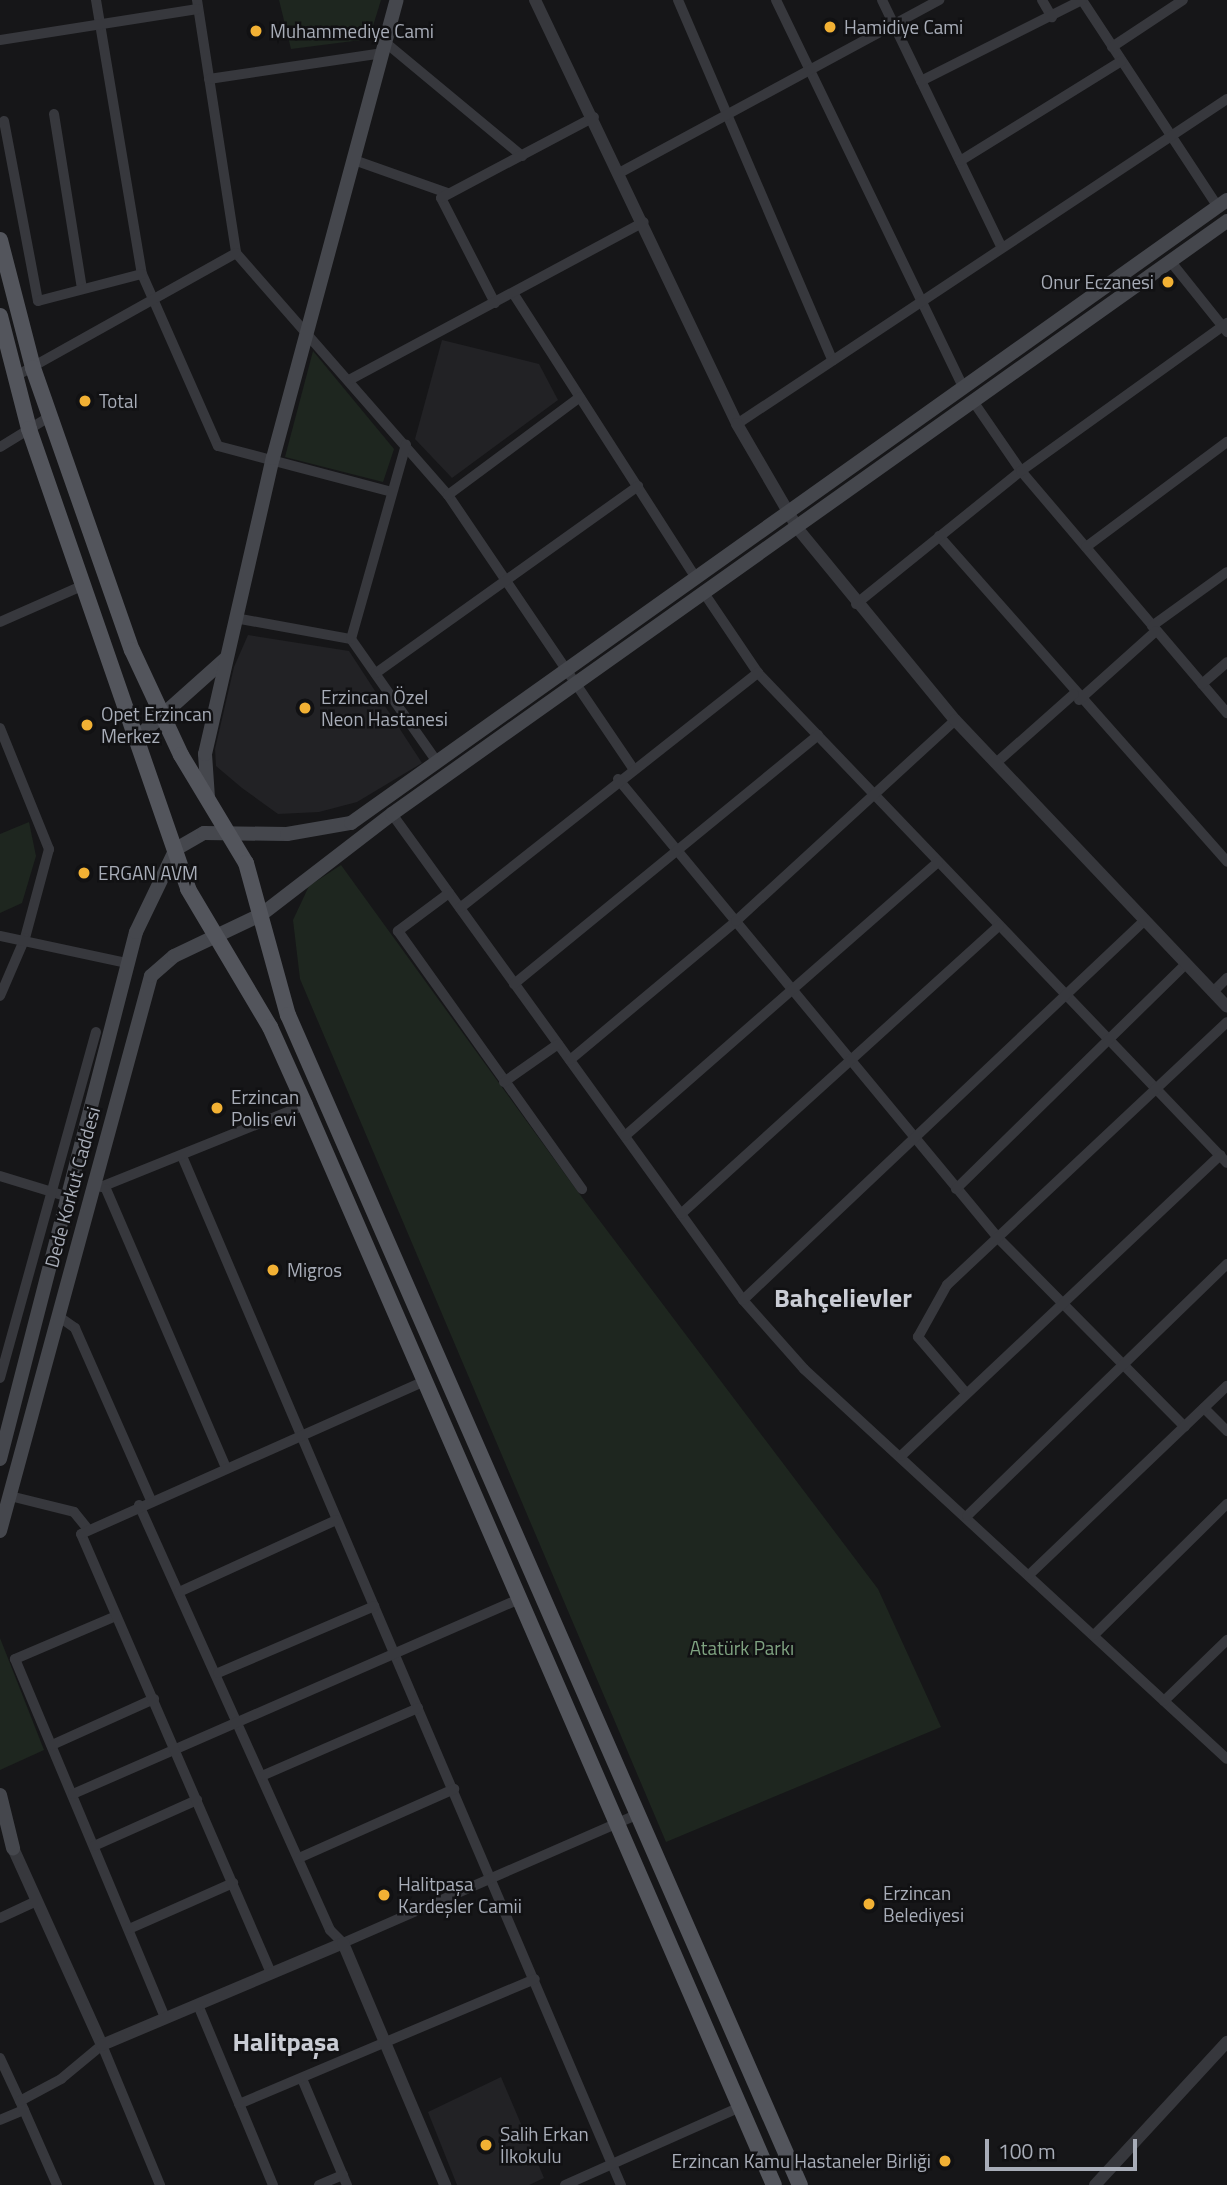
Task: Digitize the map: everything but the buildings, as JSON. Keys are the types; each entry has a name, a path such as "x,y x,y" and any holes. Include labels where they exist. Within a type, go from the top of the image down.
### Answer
{"main road":[{"path":"208,798 205,754 272,458 397,0"},
{"path":"176,849 187,839 227,831 287,834 351,823 568,670 786,511 1222,204"},
{"name":"Dede Korkut Caddesi","path":"0,1531 58,1315 100,1187 151,976 174,956 262,914 391,814 975,404 1227,221"},
{"path":"0,240 33,368 94,552 160,712 227,831 262,914 288,1015 800,2185"},
{"path":"0,316 29,429 139,736 176,849 213,939 270,1027 774,2185"},
{"path":"139,736 160,712 225,659"},
{"name":"Dede Korkut Caddesi","path":"0,1459 72,1199 127,963 136,932 176,849"},
{"path":"0,1796 13,1848"},
{"path":"0,1828 13,1848"}],"street":[{"path":"96,0 142,274 218,446 272,458 392,492"},
{"path":"535,0 621,172 737,424 798,529 856,604 955,720 1227,1007"},
{"path":"678,0 725,116 832,359"},
{"path":"776,0 963,387"},
{"path":"882,0 1001,246"},
{"path":"621,172 939,0"},
{"path":"1042,0 1052,17"},
{"path":"921,81 1082,0 1168,136 1222,204"},
{"path":"1112,47 1183,0"},
{"path":"0,40 100,24 198,4 236,253 351,379 448,495 632,767"},
{"path":"209,79 384,48 522,156"},
{"path":"960,161 1121,61"},
{"path":"737,424 1001,246 1227,99"},
{"path":"54,114 82,289"},
{"path":"495,303 441,198 594,117"},
{"path":"4,121 38,301 142,274"},
{"path":"354,160 447,193"},
{"path":"351,379 644,222"},
{"path":"16,376 236,253"},
{"path":"856,604 1021,471 1225,327 1171,262"},
{"path":"513,293 695,578"},
{"path":"448,495 580,397"},
{"path":"975,404 1021,471 1227,713"},
{"path":"0,447 49,417"},
{"path":"1086,547 1227,442"},
{"path":"351,639 406,446"},
{"path":"376,673 638,486"},
{"path":"939,536 1076,697 1227,862"},
{"path":"996,763 1154,629 1227,572"},
{"path":"0,622 84,585"},
{"path":"704,593 758,673 1223,1159 1063,1303 901,1457"},
{"path":"235,618 351,639 437,762"},
{"path":"1202,684 1227,662"},
{"path":"460,908 632,767 758,673"},
{"path":"570,1060 736,922 876,797 955,720"},
{"path":"0,728 49,849 25,938 0,996"},
{"path":"514,985 818,735"},
{"path":"618,779 913,1140 999,1239 1185,1427"},
{"path":"391,814 743,1300 804,1369 967,1516 1227,1759"},
{"path":"625,1136 938,862"},
{"path":"449,893 398,931 582,1189"},
{"path":"743,1300 1145,920"},
{"path":"681,1214 999,926"},
{"path":"0,936 25,938 127,963"},
{"path":"956,1189 1186,964"},
{"path":"1213,992 1227,978"},
{"path":"966,1393 918,1337 947,1285 1158,1092 1227,1023"},
{"path":"0,1378 96,1032"},
{"path":"504,1082 558,1044"},
{"path":"226,1468 100,1187 305,1105"},
{"path":"181,1156 299,1437 493,1880 621,2185"},
{"path":"0,1176 51,1190 72,1199"},
{"path":"967,1516 1227,1264"},
{"path":"58,1315 75,1328 151,1500"},
{"path":"271,1973 155,1699 80,1537 86,1527 425,1381"},
{"path":"1029,1575 1227,1386"},
{"path":"1204,1408 1227,1431"},
{"path":"10,1496 74,1512 86,1527"},
{"path":"1094,1635 1227,1504"},
{"path":"139,1505 242,1723 330,1930 343,1943 445,2185"},
{"path":"179,1592 336,1520"},
{"path":"73,1794 177,1752 520,1599"},
{"path":"218,1673 374,1606"},
{"path":"116,1616 15,1659 165,2018"},
{"path":"1164,1701 1227,1640"},
{"path":"52,1745 155,1699"},
{"path":"264,1775 418,1708"},
{"path":"299,1858 454,1789"},
{"path":"94,1846 197,1800"},
{"path":"0,2120 61,2079 102,2045 493,1880 638,1814"},
{"path":"13,1848 102,2045 160,2185"},
{"path":"129,1929 233,1883"},
{"path":"0,1918 36,1900"},
{"path":"239,2104 303,2081 535,1979"},
{"path":"198,2005 273,2185"},
{"path":"1101,2183 1227,2042"},
{"path":"0,2058 57,2185"},
{"path":"303,2081 347,2185"},
{"path":"565,2185 740,2107"},
{"path":"319,2185 343,2175"}],"shaded area":[{"path":"442,340 539,364 558,400 452,478 415,439"},
{"name":"Erzincan Özel Neon Hastanesi","path":"248,635 349,651 422,763 357,802 319,812 278,814 242,788 216,766 215,749 234,667"},
{"name":"Salih Erkan İlkokulu","path":"501,2077 544,2178 529,2185 457,2185 428,2112"}],"green space":[{"path":"279,0 381,0 369,39 291,49"},
{"path":"313,351 394,449 383,482 285,457"},
{"path":"29,822 36,856 22,903 0,913 0,834"},
{"name":"Atatürk Parkı","path":"341,865 578,1192 878,1589 941,1727 666,1842 300,979 293,920 309,886"},
{"path":"0,1638 44,1750 0,1770"}],"place":[{"name":"Hamidiye Cami","path":"830,27"},
{"name":"Muhammediye Cami","path":"256,31"},
{"name":"Onur Eczanesi","path":"1168,282"},
{"name":"Total","path":"85,401"},
{"name":"Erzincan Özel Neon Hastanesi","path":"305,708"},
{"name":"Opet Erzincan Merkez","path":"87,725"},
{"name":"ERGAN AVM","path":"84,873"},
{"name":"Erzincan Polis evi","path":"217,1108"},
{"name":"Migros","path":"273,1270"},
{"name":"Halitpaşa Kardeşler Camii","path":"384,1895"},
{"name":"Erzincan Belediyesi","path":"869,1904"},
{"name":"Salih Erkan İlkokulu","path":"486,2145"},
{"name":"Erzincan Kamu Hastaneler Birliği","path":"945,2161"}],"district":[{"name":"Bahçelievler","path":"843,1298"},
{"name":"Halitpaşa","path":"286,2042"}]}
